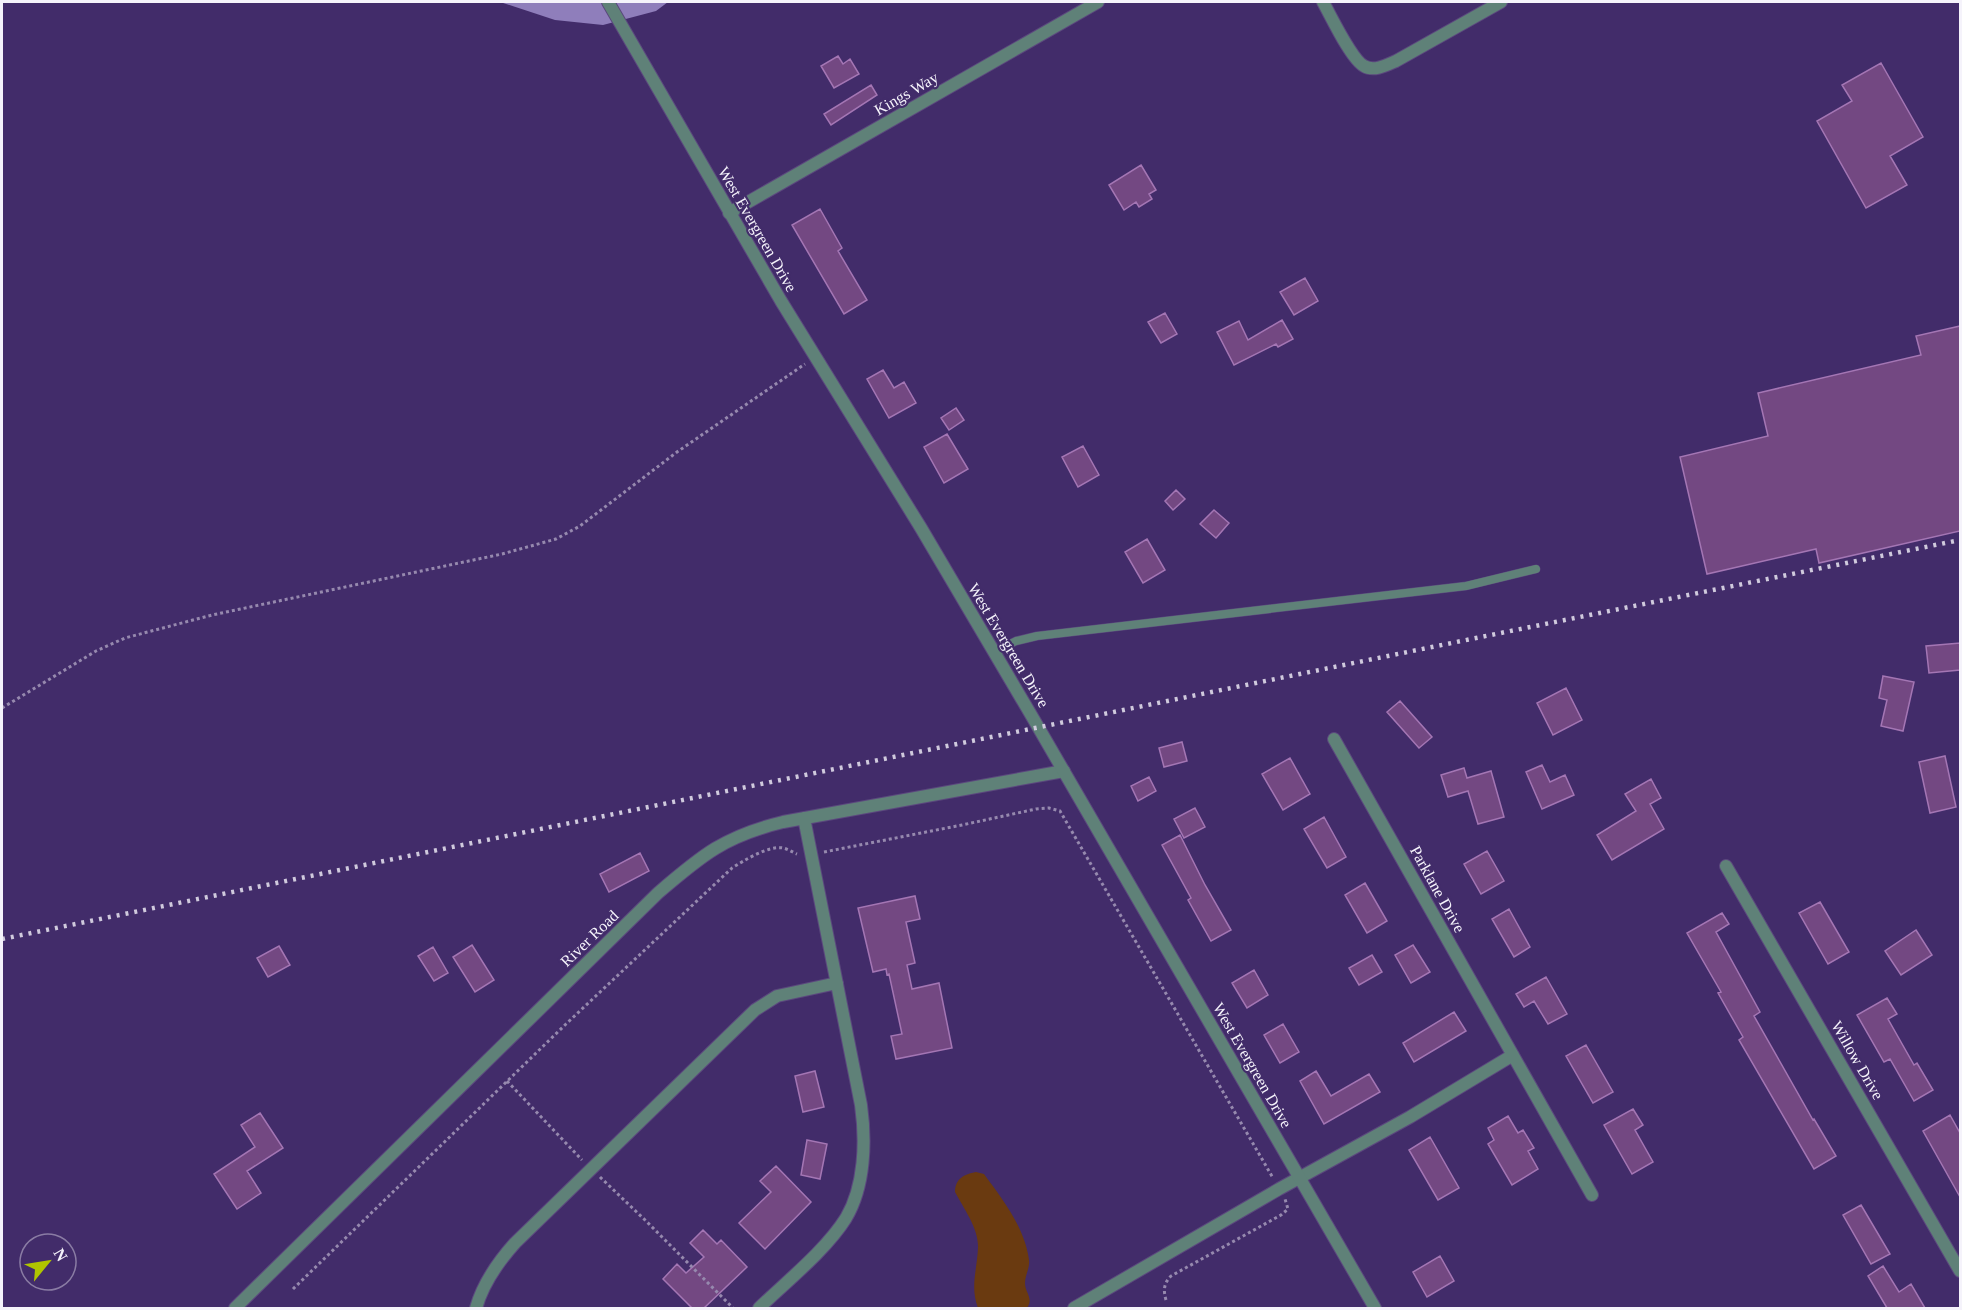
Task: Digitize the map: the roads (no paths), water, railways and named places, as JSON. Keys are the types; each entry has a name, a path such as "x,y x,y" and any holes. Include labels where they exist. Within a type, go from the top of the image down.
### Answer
{"street":[{"name":"West Evergreen Drive","path":"608,2 729,213 921,528 1064,771 1375,1308"},
{"name":"Kings Way","path":"729,213 1098,2"},
{"path":"1323,2 1352,54 1365,67 1379,68 1396,61 1500,2"},
{"name":"Parklane Drive","path":"1334,739 1592,1195"},
{"name":"River Road","path":"235,1308 658,893 698,860 732,838 765,826 1064,771"},
{"path":"759,1308 828,1242 838,1229 854,1202 859,1185 862,1156 864,1122 804,818"},
{"name":"Willow Drive","path":"1726,866 1960,1271"},
{"path":"476,1308 486,1283 504,1255 755,1010 777,996 837,983"},
{"path":"1074,1308 1279,1189 1410,1117 1513,1055"}],"lane":[{"path":"994,652 1016,641 1037,636 1466,586 1536,569"}],"railway":[{"path":"2,939 1960,540"}]}
